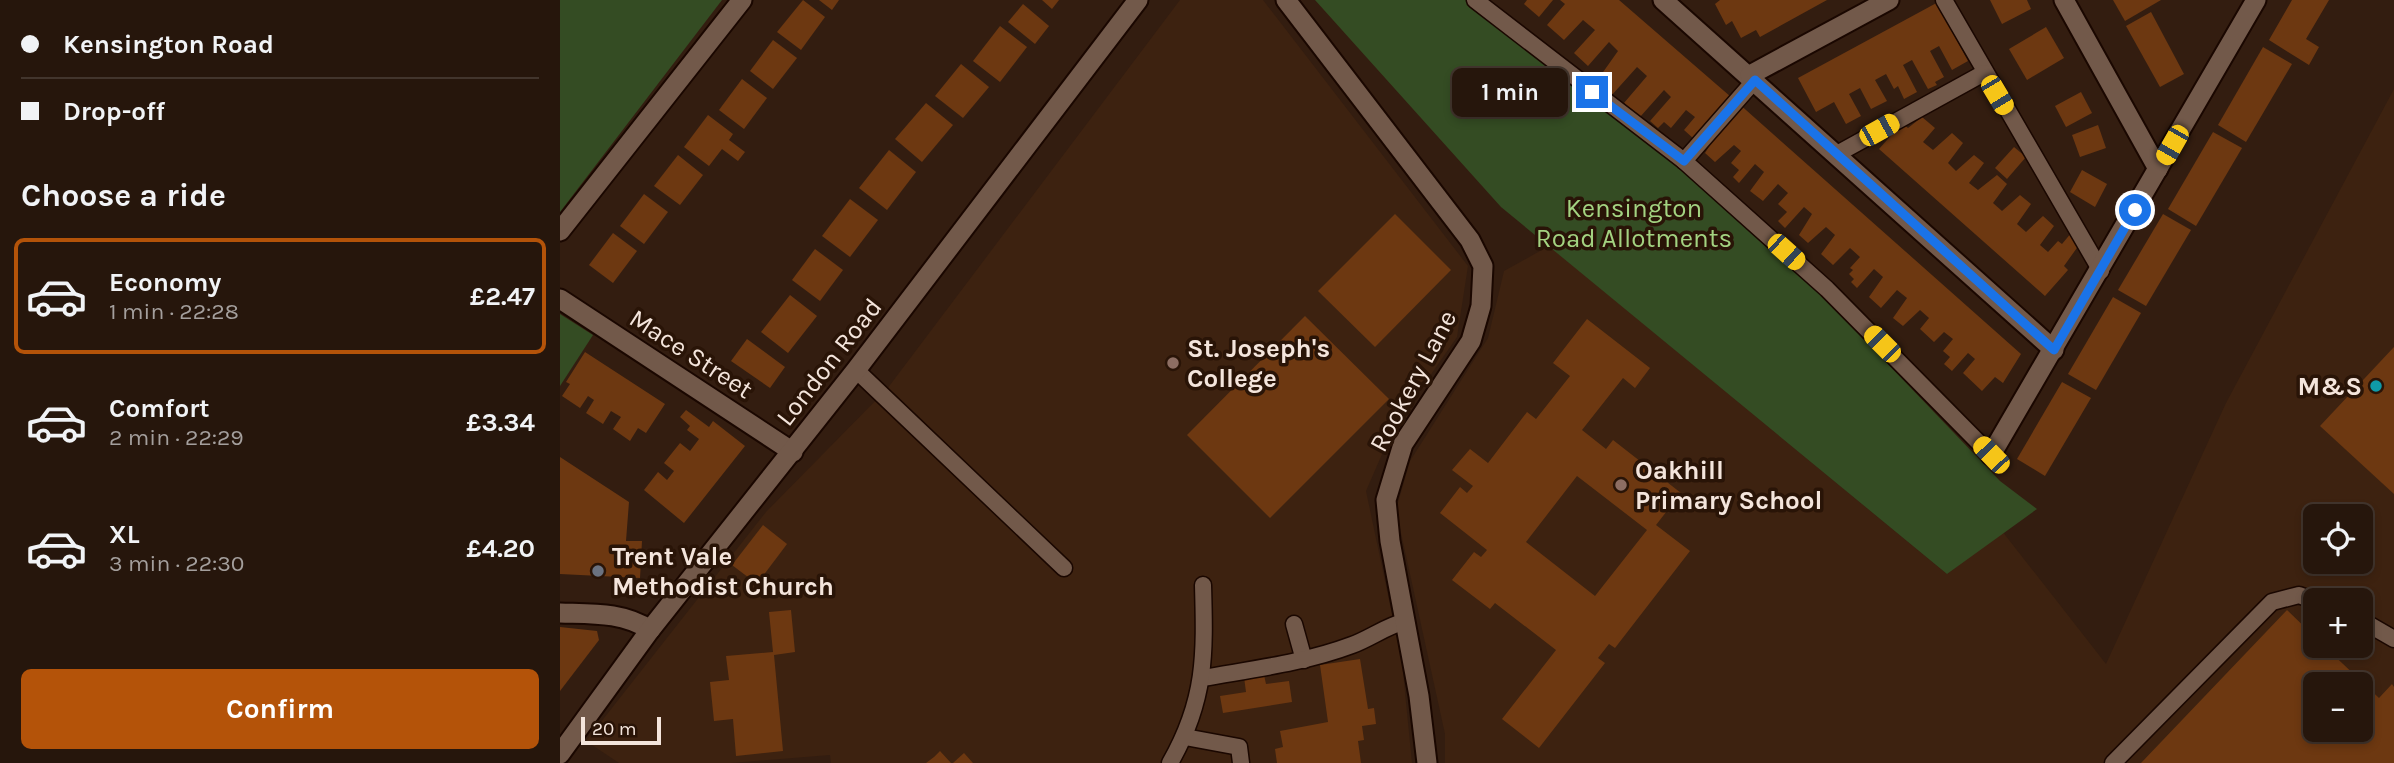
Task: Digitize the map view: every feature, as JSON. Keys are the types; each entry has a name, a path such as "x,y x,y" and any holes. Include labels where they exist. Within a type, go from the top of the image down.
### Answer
{"street":[{"path":"560,231 742,0"},
{"name":"London Road","path":"560,754 650,631 793,452 1138,0"},
{"name":"Rookery Lane","path":"1286,0 1470,240 1483,266 1481,306 1471,341 1403,444 1386,500 1390,541 1406,621 1427,763"},
{"path":"1663,0 2054,350"},
{"path":"1752,78 1889,0"},
{"path":"2064,0 2158,169"},
{"path":"1991,455 2101,271 2256,0"},
{"name":"Mace Street","path":"560,299 793,452"},
{"path":"560,613 619,616 638,622 650,631"}],"lane":[{"path":"1475,0 1684,161 1827,289 1991,455"},
{"path":"1944,0 2101,271"},
{"path":"1837,154 1984,73"},
{"path":"1684,161 1752,78"},
{"path":"856,370 1064,568"},
{"path":"1170,763 1185,737 1203,678 1203,585"},
{"path":"2113,763 2272,602 2299,595 2303,596"},
{"path":"1203,678 1304,660 1355,645 1389,625 1406,621"},
{"path":"1294,624 1304,660"},
{"path":"2373,627 2394,639"},
{"path":"1185,737 1239,747 1241,763"}],"shaded area":[{"name":"St. Joseph's College","path":"1180,0 1263,0 1468,266 1457,337 1393,429 1366,491 1402,662 1412,763 831,763 830,755 731,763 619,763 586,741 766,512 887,389"},
{"name":"Oakhill Primary School","path":"2394,89 2394,763 1445,763 1445,734 1396,510 1410,461 1488,338 1504,271 1549,246 1947,574 2002,531 2106,664 2226,403"}],"green space":[{"path":"560,0 722,0 560,212"},
{"name":"Kensington Road Allotments","path":"1315,0 1466,0 1488,21 1674,161 1821,294 2000,481 2037,509 1947,574 1501,207"},
{"path":"560,314 593,335 560,386"}],"building":[{"path":"803,0 825,17 801,50 777,32"},
{"path":"819,0 839,0 832,10"},
{"path":"1042,0 1059,0 1052,9"},
{"path":"1527,0 1553,0 1539,17 1524,4"},
{"path":"1560,0 1619,0 1731,97 1694,139 1684,130 1695,117 1686,110 1671,128 1664,122 1658,128 1650,121 1671,97 1664,90 1640,117 1624,103 1647,76 1637,67 1611,96 1596,82 1618,51 1609,42 1588,66 1574,53 1595,30 1583,20 1564,40 1547,25 1565,4"},
{"path":"1720,0 1827,0 1760,37 1756,30 1741,38 1732,21 1726,25 1715,4"},
{"path":"1942,0 1962,33 1955,37 1968,61 1952,70 1939,46 1930,51 1944,77 1935,82 1937,85 1928,89 1912,60 1903,65 1917,92 1904,99 1898,86 1894,89 1886,74 1875,80 1887,101 1871,109 1860,88 1849,94 1861,116 1846,124 1834,102 1816,112 1798,78"},
{"path":"1990,0 2027,0 2031,9 2002,24"},
{"path":"2113,0 2161,0 2125,21"},
{"path":"2292,0 2329,0 2306,39 2319,47 2309,65 2269,40"},
{"path":"1023,4 1049,26 1035,44 1008,22"},
{"path":"2151,12 2184,74 2160,87 2126,26"},
{"path":"1000,26 1027,47 1000,82 973,61"},
{"path":"2046,27 2064,58 2027,80 2009,49"},
{"path":"773,40 797,58 773,89 750,71"},
{"path":"2263,47 2292,64 2246,142 2218,125"},
{"path":"961,64 989,87 963,118 935,96"},
{"path":"742,79 767,98 744,129 719,110"},
{"path":"2081,92 2092,113 2066,127 2055,106"},
{"path":"1737,102 2021,354 2003,383 1995,377 1982,391 1963,373 1975,359 1968,353 1952,371 1944,364 1950,357 1943,351 1953,339 1944,332 1934,342 1920,329 1929,318 1920,310 1903,326 1893,318 1907,298 1897,290 1881,308 1869,297 1883,277 1874,269 1857,288 1851,282 1854,279 1849,274 1853,270 1850,268 1860,257 1850,248 1833,265 1821,254 1835,235 1826,227 1808,243 1799,235 1812,214 1804,207 1785,228 1778,221 1787,212 1778,204 1788,193 1778,184 1763,201 1750,191 1764,172 1755,164 1739,183 1733,177 1739,170 1731,163 1741,151 1734,145 1715,162 1705,153"},
{"path":"926,103 953,125 922,162 895,139"},
{"path":"708,115 733,134 729,140 745,152 738,161 722,149 709,166 684,147"},
{"path":"1922,117 1935,128 1923,142 1933,150 1952,133 1963,143 1948,163 1956,171 1974,155 1984,163 1969,183 1978,190 1997,175 2007,184 1993,203 2002,211 2020,195 2031,204 2017,224 2026,232 2043,216 2054,226 2040,245 2048,252 2058,241 2062,244 2072,232 2079,245 2064,266 2068,270 2045,296 1879,149 1902,123 1908,128"},
{"path":"2098,125 2106,148 2080,157 2072,135"},
{"path":"2213,132 2242,148 2196,226 2168,209"},
{"path":"2014,147 2026,157 2007,179 1995,168"},
{"path":"889,150 916,172 887,210 859,188"},
{"path":"678,155 703,175 680,205 654,186"},
{"path":"2082,170 2107,184 2095,207 2070,192"},
{"path":"644,194 668,212 644,244 620,226"},
{"path":"850,199 878,220 850,257 822,236"},
{"path":"1395,214 1451,270 1375,347 1318,291"},
{"path":"2163,214 2191,230 2146,306 2118,290"},
{"path":"613,233 637,251 613,283 589,265"},
{"path":"815,249 843,270 820,301 792,280"},
{"path":"790,295 817,316 788,353 761,332"},
{"path":"2113,297 2141,313 2096,390 2068,374"},
{"path":"1305,316 1389,399 1270,518 1187,435"},
{"path":"1587,319 1650,368 1635,388 1623,378 1582,430 1606,449 1613,440 1681,493 1656,525 1690,551 1615,648 1609,644 1598,658 1605,663 1539,748 1502,719 1556,650 1495,603 1490,609 1452,580 1474,552 1481,557 1487,550 1440,513 1460,487 1467,493 1473,486 1452,470 1470,449 1488,463 1527,412 1536,419 1570,376 1553,363","holes":["1577,476 1647,530 1595,596 1526,542"]},
{"path":"747,339 785,367 770,388 731,361"},
{"name":"M&S","path":"2394,347 2394,494 2320,426"},
{"path":"585,352 665,404 646,433 638,428 630,441 613,429 621,417 611,411 603,424 586,413 594,400 588,396 580,408 562,396 570,384 566,382"},
{"path":"2062,382 2091,398 2045,476 2017,459"},
{"path":"686,410 709,427 713,421 745,446 684,523 644,490 658,472 667,480 674,471 664,463 680,443 690,451 699,439 687,430 690,426 680,417"},
{"path":"560,457 629,502 626,541 642,541 640,578 560,574"},
{"path":"763,525 787,544 757,584 732,565"},
{"path":"791,610 795,652 774,655 783,751 736,756 733,719 714,721 710,682 729,680 726,656 773,652 769,612"},
{"path":"2287,610 2303,625 2303,658 2337,658 2352,672 2303,672 2303,742 2373,742 2373,692 2379,698 2392,684 2394,763 2141,763"},
{"path":"560,627 597,631 599,640 560,691"},
{"path":"1360,659 1368,709 1374,708 1376,724 1362,726 1364,740 1358,741 1361,763 1277,763 1275,749 1283,747 1280,731 1328,722 1320,665"},
{"path":"1264,675 1266,684 1289,681 1292,702 1223,713 1220,696 1246,692 1244,677"},
{"path":"940,751 951,763 926,763 934,757"},
{"path":"964,753 973,763 953,763"}],"place":[{"name":"St. Joseph's College","path":"1173,363"},
{"name":"M&S","path":"2376,386"},
{"name":"Oakhill Primary School","path":"1621,485"},
{"name":"Trent Vale Methodist Church","path":"598,571"}],"route":[{"path":"1592,92 1684,161 1755,80 2054,350 2135,210"}]}
